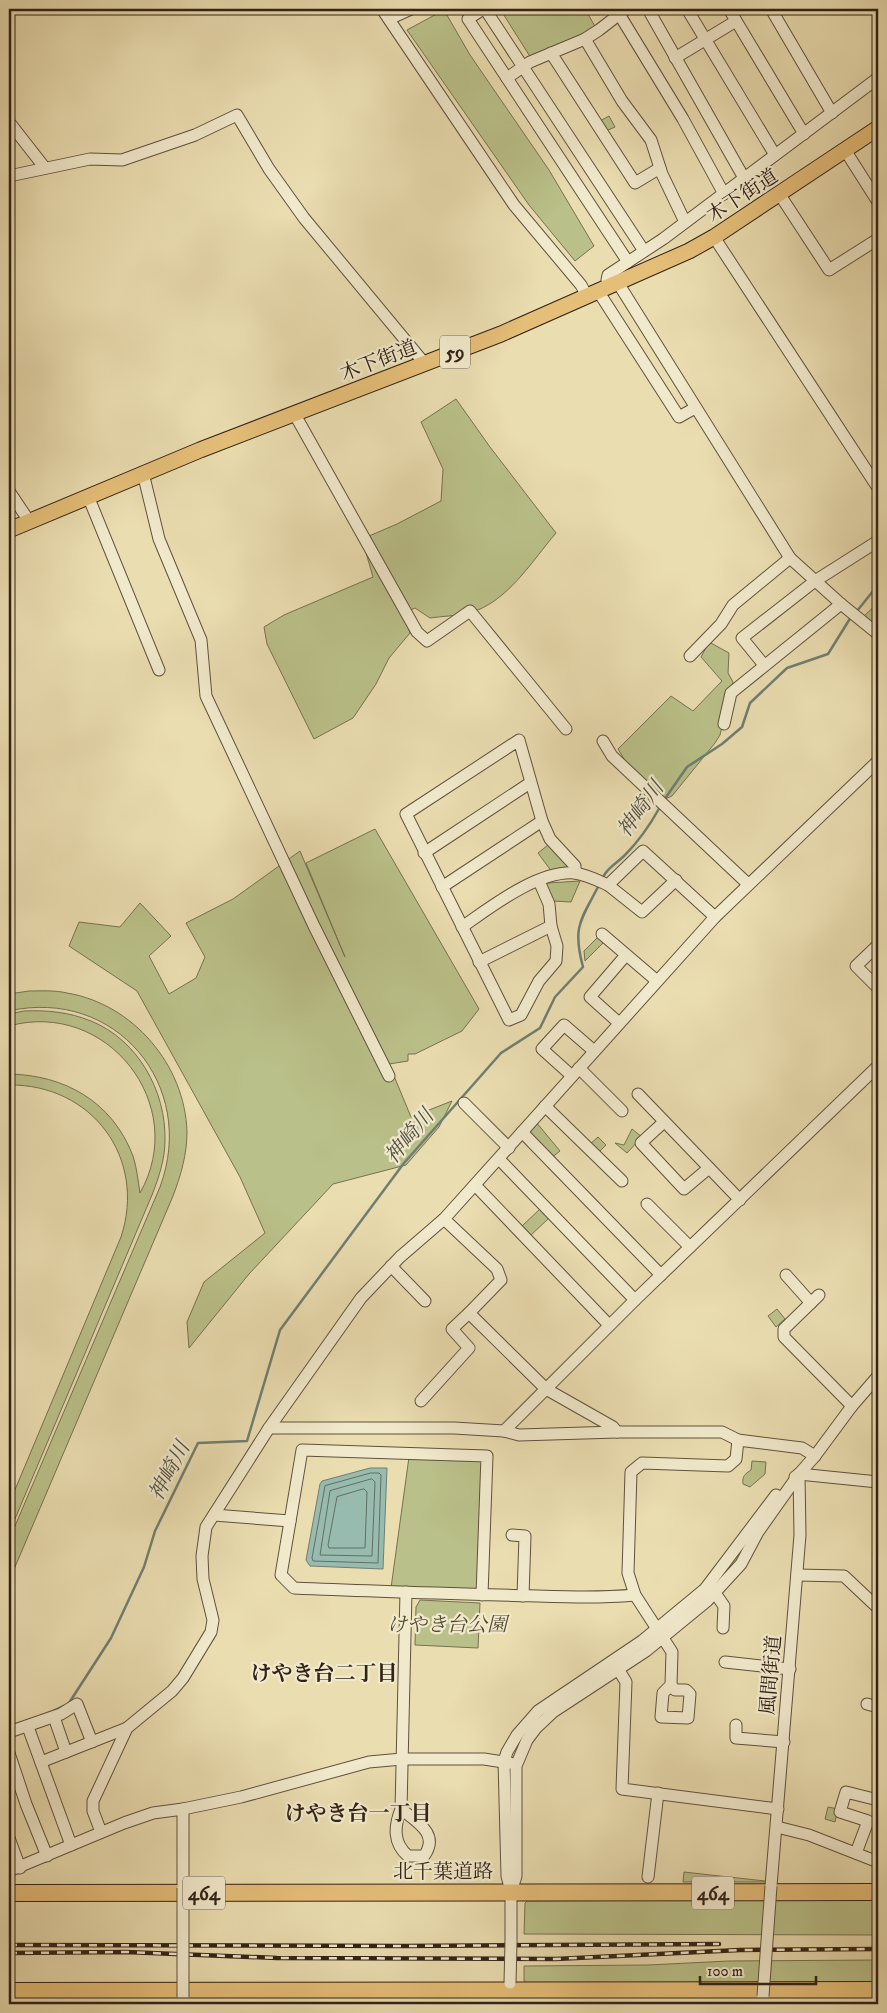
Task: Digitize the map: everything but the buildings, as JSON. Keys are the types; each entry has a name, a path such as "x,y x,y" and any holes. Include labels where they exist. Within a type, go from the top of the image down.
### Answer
{"highway":[{"name":"北千葉道路","path":"9,1894 511,1896 878,1892"},
{"path":"9,1991 511,1995 878,1990"}],"main road":[{"name":"木下街道","path":"9,530 143,473 509,331 603,289 714,237 780,195 878,128"}],"street":[{"path":"382,9 514,205 581,284 603,289 695,408 790,558 878,634"},
{"path":"389,19 411,9"},
{"path":"628,262 468,19 484,9 644,251"},
{"path":"648,9 744,178"},
{"path":"687,9 775,155"},
{"path":"729,9 804,134"},
{"path":"771,9 832,113"},
{"path":"507,78 523,66 599,30 620,11 724,194"},
{"path":"675,58 736,21"},
{"path":"585,38 622,102 651,140 660,168 685,222"},
{"path":"551,53 635,183 660,168"},
{"path":"603,289 607,278 724,194 878,78"},
{"path":"9,176 90,159 122,160 195,135 237,115 269,169 304,218 425,364"},
{"path":"9,122 45,168"},
{"path":"845,150 878,202"},
{"path":"780,195 828,270 878,239"},
{"path":"714,237 878,488"},
{"path":"603,289 679,417 695,408"},
{"path":"294,414 418,632 427,641 470,611 566,729"},
{"path":"143,473 159,539 200,640 206,696 314,926 389,1076"},
{"path":"9,491 29,521"},
{"path":"88,496 159,670"},
{"path":"764,666 742,638 815,581 878,541"},
{"path":"690,656 721,624 733,605 790,558"},
{"path":"724,724 731,693 841,604"},
{"path":"539,881 549,904 551,926 557,946 556,961 539,981 521,1015 508,1020 406,814 519,740 530,783 550,840 575,866 575,873"},
{"path":"603,741 612,756 748,884"},
{"path":"41,1762 127,1728 172,1691 183,1678 211,1632 213,1620 203,1579 202,1556 206,1527 269,1428 361,1298 391,1266 444,1219 715,917 878,761"},
{"path":"424,853 530,783"},
{"path":"442,887 542,821"},
{"path":"608,885 643,851 715,917"},
{"path":"462,927 503,900 554,875 575,873 592,878 608,885 642,912 676,880"},
{"path":"479,962 551,926"},
{"path":"602,934 657,981"},
{"path":"878,945 854,963 878,988"},
{"path":"619,1023 590,997 626,955"},
{"path":"594,1051 564,1025 542,1049 576,1072 622,1111"},
{"path":"504,1431 609,1325 878,1066"},
{"path":"638,1094 740,1200"},
{"path":"464,1103 508,1148"},
{"path":"545,1106 622,1181"},
{"path":"664,1122 641,1143 684,1189 709,1168"},
{"path":"522,1132 661,1276"},
{"path":"499,1159 635,1300"},
{"path":"475,1185 609,1325"},
{"path":"647,1204 690,1247"},
{"path":"421,1401 468,1348 452,1329 501,1280 497,1269 444,1219"},
{"path":"391,1266 425,1300"},
{"path":"786,1275 815,1299 784,1329 784,1337 852,1406"},
{"path":"469,1313 546,1389 613,1427 616,1432"},
{"path":"511,1896 516,1876 516,1766 528,1740 545,1718 618,1669 661,1632 705,1589 776,1495 815,1456 852,1406 878,1376"},
{"path":"269,1428 367,1429 410,1427 504,1431 519,1435 616,1432 722,1432 738,1440 802,1448 815,1456"},
{"path":"671,1685 672,1652 661,1632 635,1595 628,1573 631,1472 642,1463 728,1466 736,1459 738,1440"},
{"path":"482,1594 487,1456 302,1450 280,1575 294,1588 602,1598 635,1595"},
{"path":"799,1474 878,1482"},
{"path":"511,1995 511,1896 507,1876 504,1761 517,1735 538,1711 642,1641 661,1632 707,1602 741,1564 758,1532 799,1474"},
{"name":"風間街道","path":"762,2000 800,1534 799,1474"},
{"path":"214,1515 290,1521"},
{"path":"512,1535 525,1536 523,1596"},
{"path":"797,1575 844,1576 878,1608"},
{"path":"401,1810 406,1592"},
{"path":"715,1593 724,1606 723,1628"},
{"path":"725,1662 790,1669"},
{"path":"618,1669 626,1682 622,1789 778,1809"},
{"path":"9,1732 54,1717 77,1704 92,1742"},
{"path":"866,1704 878,1707"},
{"path":"54,1717 66,1752"},
{"path":"736,1725 736,1738 784,1742"},
{"path":"28,1726 71,1845"},
{"path":"101,1832 93,1811 93,1801 127,1728"},
{"path":"9,1753 26,1804 47,1856"},
{"path":"9,1871 20,1868 101,1832 153,1813 241,1797 369,1762 402,1759 484,1759 504,1761 516,1766"},
{"path":"856,1853 868,1821 840,1812 846,1792 878,1800"},
{"path":"648,1877 658,1793"},
{"path":"182,1809 183,2000"},
{"path":"777,1827 809,1836 878,1862"},
{"path":"9,1838 20,1868"},
{"path":"800,2004 800,2002 878,2002"}],"green space":[{"path":"500,9 585,9 596,28 531,58"},
{"path":"444,10 470,55 549,170 594,246 575,261 529,205 407,30"},
{"path":"609,116 615,127 606,131 600,121"},
{"path":"456,399 556,533 518,580 507,591 483,608 464,614 430,618 415,608 403,613 410,633 389,658 376,684 353,718 314,739 267,644 264,627 284,615 373,577 362,539 397,524 441,501 443,469 421,422"},
{"path":"878,603 878,628 864,616"},
{"path":"709,642 729,653 728,673 733,682 720,735 672,796 652,805 618,749 671,696 693,711 722,681 701,657"},
{"path":"375,829 479,1009 462,1031 415,1054 408,1054 408,1061 389,1064 411,1117 452,1101 439,1127 406,1165 333,1184 249,1274 189,1348 187,1322 204,1282 265,1233 240,1177 137,991 69,946 79,922 120,927 140,903 171,936 149,956 169,994 196,978 205,957 186,923 233,899 300,851 345,957 306,863"},
{"path":"548,845 569,865 570,869 552,872 538,853"},
{"path":"580,881 571,902 552,901 545,886 548,883"},
{"path":"598,937 604,942 585,961 584,951"},
{"path":"29,991 62,992 91,999 113,1010 133,1024 166,1061 177,1084 184,1107 187,1140 179,1180 173,1196 9,1581 9,1540 160,1187 169,1149 167,1113 157,1080 138,1052 113,1029 83,1014 47,1007 9,1011 9,994"},
{"path":"24,1011 58,1012 83,1018 108,1030 123,1041 146,1069 154,1086 164,1122 165,1140 161,1168 152,1195 9,1533 9,1504 121,1237 127,1208 126,1180 119,1154 106,1131 88,1112 65,1097 39,1088 9,1085 9,1074 49,1080 67,1086 99,1106 124,1137 133,1156 140,1193 153,1159 154,1126 146,1094 130,1066 107,1044 78,1028 45,1022 9,1026 9,1014"},
{"path":"536,1122 560,1151 550,1159 527,1132"},
{"path":"632,1129 642,1137 627,1153 615,1143 624,1145"},
{"path":"598,1137 606,1145 597,1154 589,1145"},
{"path":"541,1208 550,1217 530,1236 521,1227"},
{"path":"777,1309 785,1319 776,1327 768,1316"},
{"path":"409,1457 480,1460 483,1464 479,1587 474,1591 391,1588"},
{"path":"752,1461 766,1462 765,1474 750,1487 743,1484 743,1479 751,1470"},
{"name":"けやき台公園","path":"420,1600 480,1603 478,1648 415,1645 416,1607"},
{"path":"828,1807 838,1809 835,1822 825,1819"},
{"path":"684,1872 765,1881 765,1882 683,1882"},
{"path":"878,1899 878,1935 524,1934 525,1903 527,1901"},
{"path":"878,1960 878,1984 529,1985 524,1981 524,1966 648,1965 729,1961"}],"water":[{"path":"370,1468 387,1468 383,1569 310,1566 306,1560 320,1484 322,1481"}],"waterway":[{"name":"神崎川","path":"857,611 878,585"},
{"name":"神崎川","path":"664,800 687,767 722,744 742,727 750,703 787,668 828,654 851,617"},
{"name":"神崎川","path":"603,877 635,844 660,807"},
{"name":"神崎川","path":"69,1703 111,1638 144,1567 155,1531 198,1443 247,1441 280,1330 404,1163 501,1053 540,1028 555,997 583,967 578,932 587,907 599,885"},
{"name":"神崎川","path":"49,1713 64,1706"}],"railway":[{"path":"9,1945 405,1946 719,1944"},
{"path":"9,1953 126,1952 277,1958 556,1959 740,1950 878,1949"}],"district":[{"name":"けやき台二丁目","path":"324,1673"},
{"name":"けやき台一丁目","path":"358,1813"}]}
